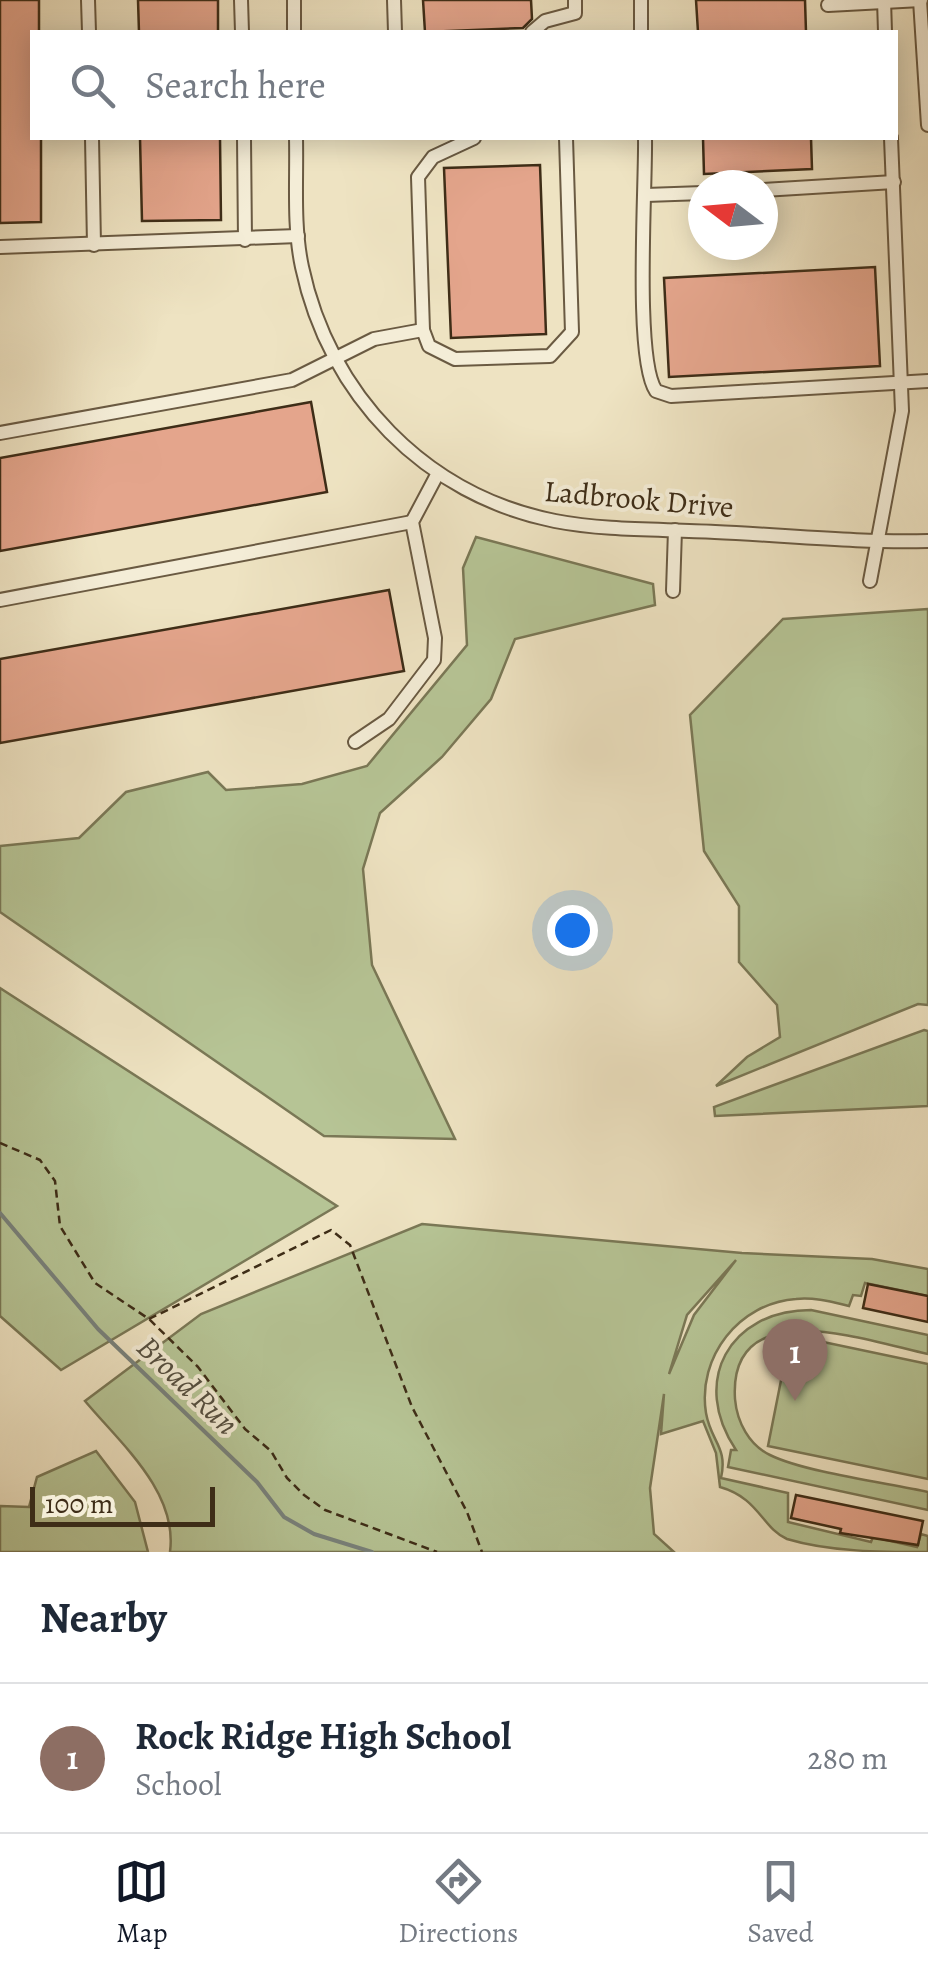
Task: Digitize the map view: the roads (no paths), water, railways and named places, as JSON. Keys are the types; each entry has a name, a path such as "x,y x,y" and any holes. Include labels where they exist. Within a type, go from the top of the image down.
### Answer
{"street":[{"path":"88,0 88,30"},
{"path":"242,0 242,30"},
{"path":"294,0 294,30"},
{"path":"394,0 395,30"},
{"path":"534,30 545,21 575,13 574,0"},
{"path":"640,0 642,30"},
{"path":"828,5 920,0 926,44 928,125"},
{"path":"884,1 885,30"},
{"path":"92,140 94,245"},
{"path":"244,140 245,240"},
{"name":"Ladbrook Drive","path":"296,140 298,236 309,296 334,360 377,421 438,473 487,500 536,516 676,530 928,541"},
{"path":"470,140 433,157 418,177 423,330 430,346 455,359 550,356 567,342 574,318 566,140"},
{"path":"644,140 646,328 649,376 656,391 672,396 928,381"},
{"path":"870,581 902,428 890,140"},
{"path":"778,189 894,182"},
{"path":"646,196 688,194"},
{"path":"0,247 298,236"},
{"path":"0,433 292,380 374,339 423,330"},
{"path":"355,742 389,719 434,660 435,638 412,522 438,473"},
{"path":"0,600 412,522"},
{"path":"673,590 676,530"}],"waterway":[{"name":"Broad Run","path":"0,1213 98,1329 257,1482 284,1517 314,1534 372,1552"}],"place":[{"name":"Rock Ridge High School","path":"795,1401"}]}
